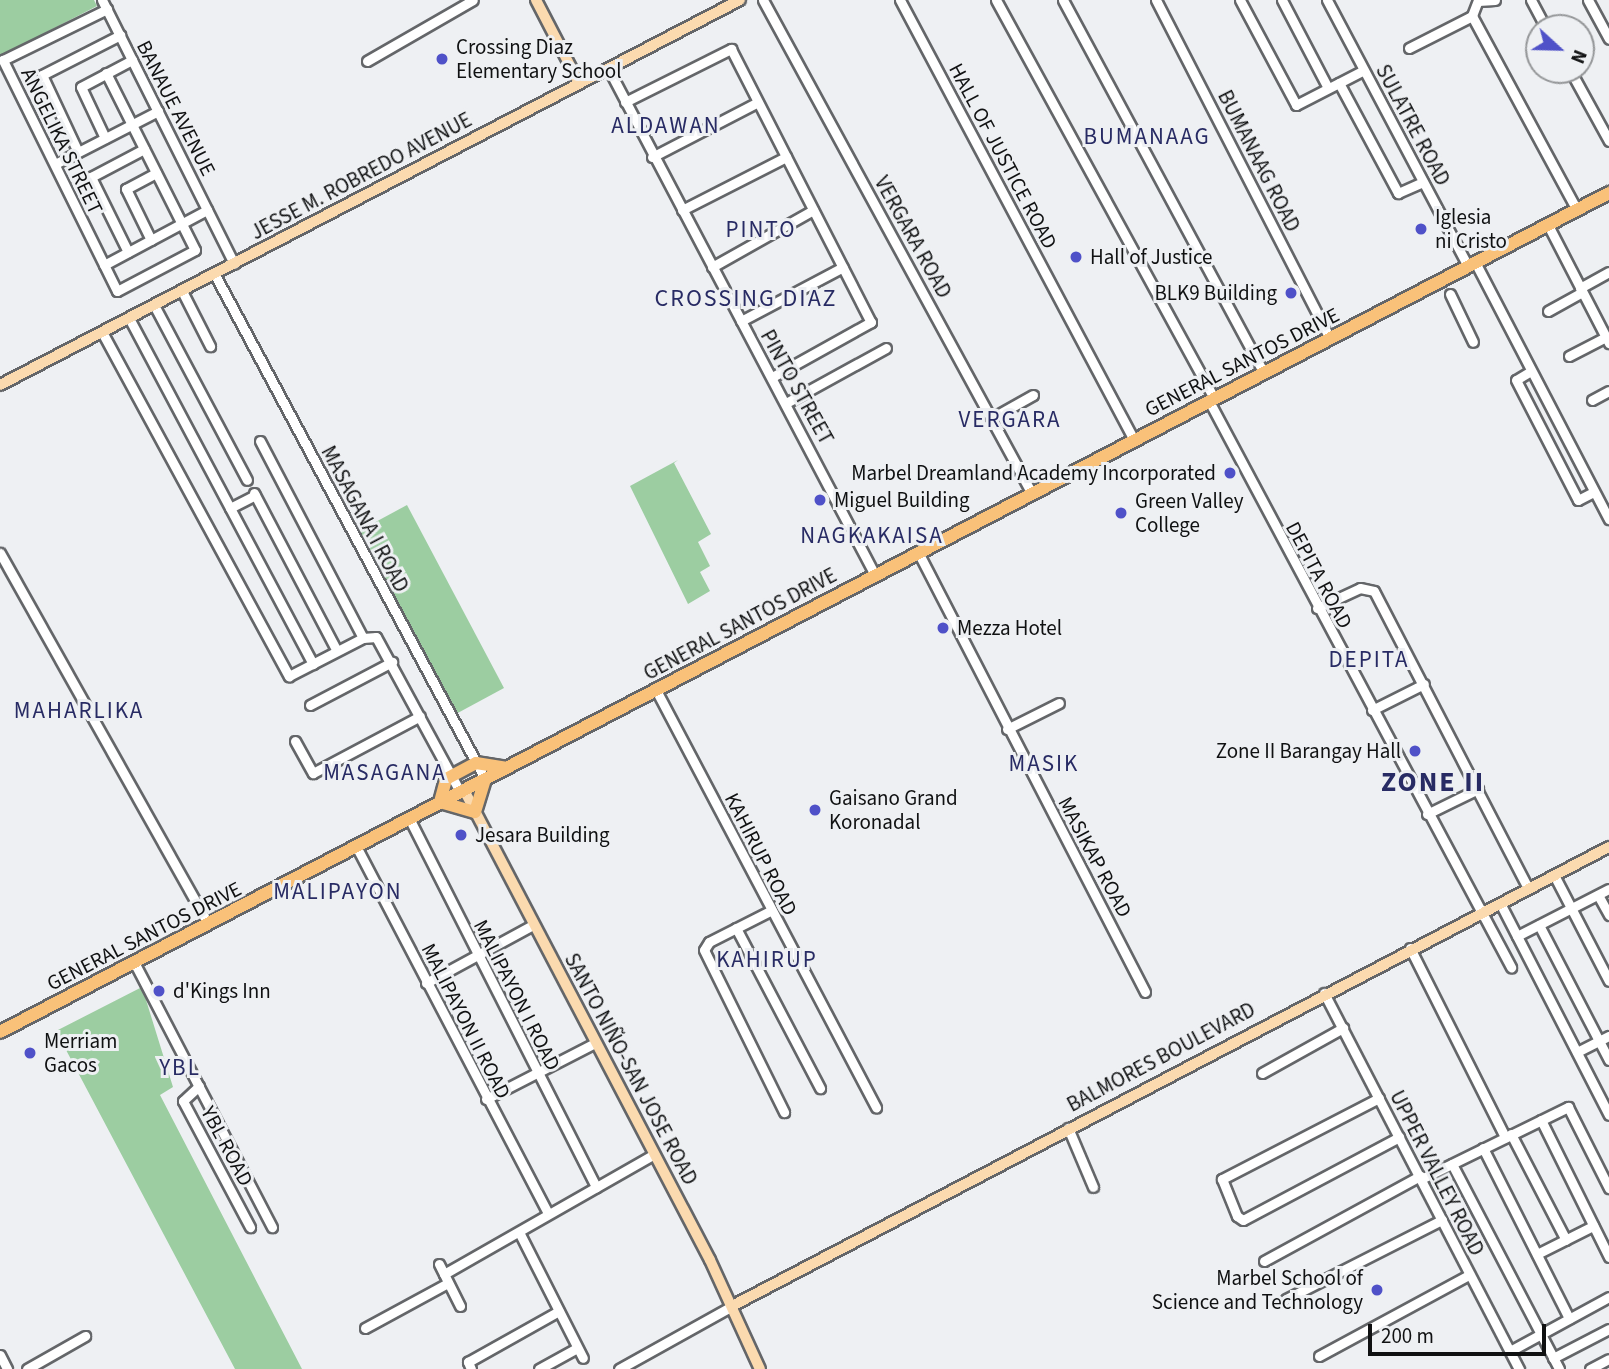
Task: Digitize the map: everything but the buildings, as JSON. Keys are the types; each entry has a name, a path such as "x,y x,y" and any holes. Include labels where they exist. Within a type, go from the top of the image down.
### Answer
{"highway":[{"name":"GENERAL SANTOS DRIVE","path":"0,1032 1031,492 1609,193"},
{"path":"485,779 475,812 440,802 452,776 476,763 506,768"}],"main road":[{"path":"536,0 579,83"},
{"name":"JESSE M. ROBREDO AVENUE","path":"0,385 740,0"},
{"name":"SANTO NIÑO-SAN JOSE ROAD","path":"462,791 732,1306 760,1369"},
{"name":"BALMORES BOULEVARD","path":"732,1306 1324,993 1609,847"}],"street":[{"name":"BANAUE AVENUE","path":"102,0 234,264"},
{"path":"367,61 473,0"},
{"name":"VERGARA ROAD","path":"763,0 1031,492"},
{"name":"HALL OF JUSTICE ROAD","path":"900,0 1134,440"},
{"name":"DEPITA ROAD","path":"996,0 1211,399 1317,608 1510,967"},
{"path":"1063,0 1264,373"},
{"name":"BUMANAAG ROAD","path":"1156,0 1330,338"},
{"path":"1240,0 1296,105 1364,69"},
{"path":"1282,0 1328,88"},
{"name":"SULATRE ROAD","path":"1327,0 1423,182 1531,371 1609,519"},
{"path":"1409,48 1472,16 1478,0 1495,0"},
{"path":"1588,0 1609,39"},
{"name":"ANGELIKA STREET","path":"107,9 3,60 117,291 195,250 182,223"},
{"path":"1472,16 1577,210"},
{"path":"78,152 42,75 120,36"},
{"path":"625,102 731,49 871,322 772,377"},
{"path":"105,138 81,87 132,60"},
{"name":"PINTO STREET","path":"608,68 652,157 786,403 875,575"},
{"path":"106,73 182,223"},
{"path":"1339,83 1398,193 1423,182"},
{"path":"1578,84 1609,141"},
{"path":"652,157 758,102"},
{"path":"55,164 158,111"},
{"path":"128,252 91,177 144,149"},
{"path":"682,210 786,157"},
{"path":"150,240 126,188 156,173"},
{"path":"104,265 207,209"},
{"path":"712,267 813,210"},
{"path":"1548,225 1607,335 1569,356"},
{"path":"741,321 843,267"},
{"path":"1548,311 1609,272"},
{"name":"MASAGANA I ROAD","path":"215,275 485,779"},
{"path":"182,291 211,346"},
{"path":"1450,294 1473,342"},
{"path":"154,305 247,480"},
{"path":"130,318 313,664"},
{"path":"102,332 289,676 363,638 376,637 462,791"},
{"path":"786,403 886,348"},
{"path":"1531,371 1516,380 1578,500 1594,492"},
{"path":"1592,400 1609,391"},
{"path":"992,418 1033,395"},
{"path":"260,441 363,638"},
{"path":"230,508 255,494 337,651"},
{"name":"MASIKAP ROAD","path":"918,552 1145,992"},
{"path":"0,553 208,924"},
{"path":"1317,608 1371,588 1424,684 1528,888"},
{"path":"310,705 391,663"},
{"path":"1372,710 1424,684"},
{"name":"KAHIRUP ROAD","path":"656,690 876,1108"},
{"path":"1007,729 1059,703"},
{"path":"295,741 313,773 420,716"},
{"path":"1427,814 1478,789"},
{"name":"MALIPAYON I ROAD","path":"409,818 536,1072 597,1187"},
{"name":"MALIPAYON II ROAD","path":"356,846 547,1212"},
{"path":"1554,875 1609,981"},
{"path":"1517,936 1609,890"},
{"path":"1598,895 1609,915"},
{"path":"1500,903 1609,1115"},
{"path":"770,911 709,942 705,954 784,1112"},
{"path":"426,983 533,925"},
{"path":"1539,925 1609,1060"},
{"path":"736,928 820,1088"},
{"path":"1410,948 1508,1136 1566,1240"},
{"name":"YBL ROAD","path":"134,962 272,1227"},
{"name":"UPPER VALLEY ROAD","path":"1324,993 1518,1369"},
{"path":"1262,1073 1343,1028"},
{"path":"1577,1052 1609,1036"},
{"path":"486,1099 595,1043"},
{"name":"YBL ROAD","path":"199,1086 183,1101 250,1227"},
{"path":"1379,1098 1222,1179 1237,1216 1249,1217 1399,1137"},
{"path":"1264,1261 1420,1177 1567,1107 1609,1188"},
{"path":"1541,1120 1609,1257"},
{"path":"1068,1128 1093,1187"},
{"path":"1483,1149 1569,1318"},
{"path":"365,1328 519,1232 521,1225 597,1187 653,1154"},
{"path":"1452,1164 1559,1369"},
{"path":"1286,1299 1442,1220"},
{"path":"1536,1255 1593,1226"},
{"path":"519,1232 583,1358"},
{"path":"439,1264 460,1306"},
{"path":"1320,1356 1469,1275"},
{"path":"1510,1351 1609,1297"},
{"path":"619,1369 732,1306"},
{"path":"471,1369 468,1362 559,1311"},
{"path":"1553,1357 1609,1329"},
{"path":"33,1368 85,1336"},
{"path":"540,1369 577,1348"},
{"path":"0,1355 7,1369"},
{"path":"1590,1369 1609,1359"}],"green space":[{"path":"0,0 94,0 97,6 0,56"},
{"path":"678,460 674,463 711,534 698,542 710,566 700,572 710,591 688,604 630,486"},
{"path":"407,505 504,688 454,715 357,532"},
{"path":"142,987 173,1087 160,1095 302,1369 235,1369 56,1031"}],"place":[{"name":"Crossing Diaz Elementary School","path":"442,59"},
{"name":"Iglesia ni Cristo","path":"1421,229"},
{"name":"Hall of Justice","path":"1076,257"},
{"name":"BLK9 Building","path":"1291,293"},
{"name":"Marbel Dreamland Academy Incorporated","path":"1230,473"},
{"name":"Miguel Building","path":"820,500"},
{"name":"Green Valley College","path":"1121,513"},
{"name":"Mezza Hotel","path":"943,628"},
{"name":"Zone II Barangay Hall","path":"1415,751"},
{"name":"Gaisano Grand Koronadal","path":"815,810"},
{"name":"Jesara Building","path":"461,835"},
{"name":"d'Kings Inn","path":"159,991"},
{"name":"Merriam Gacos","path":"30,1053"},
{"name":"Marbel School of Science and Technology","path":"1377,1290"}],"district":[{"name":"ALDAWAN","path":"666,126"},
{"name":"BUMANAAG","path":"1147,137"},
{"name":"PINTO","path":"761,230"},
{"name":"CROSSING DIAZ","path":"746,299"},
{"name":"VERGARA","path":"1010,420"},
{"name":"NAGKAKAISA","path":"872,536"},
{"name":"DEPITA","path":"1369,660"},
{"name":"MAHARLIKA","path":"79,711"},
{"name":"MASIK","path":"1044,764"},
{"name":"MASAGANA","path":"385,773"},
{"name":"ZONE II","path":"1433,782"},
{"name":"MALIPAYON","path":"338,892"},
{"name":"KAHIRUP","path":"767,960"},
{"name":"YBL","path":"180,1068"}]}
